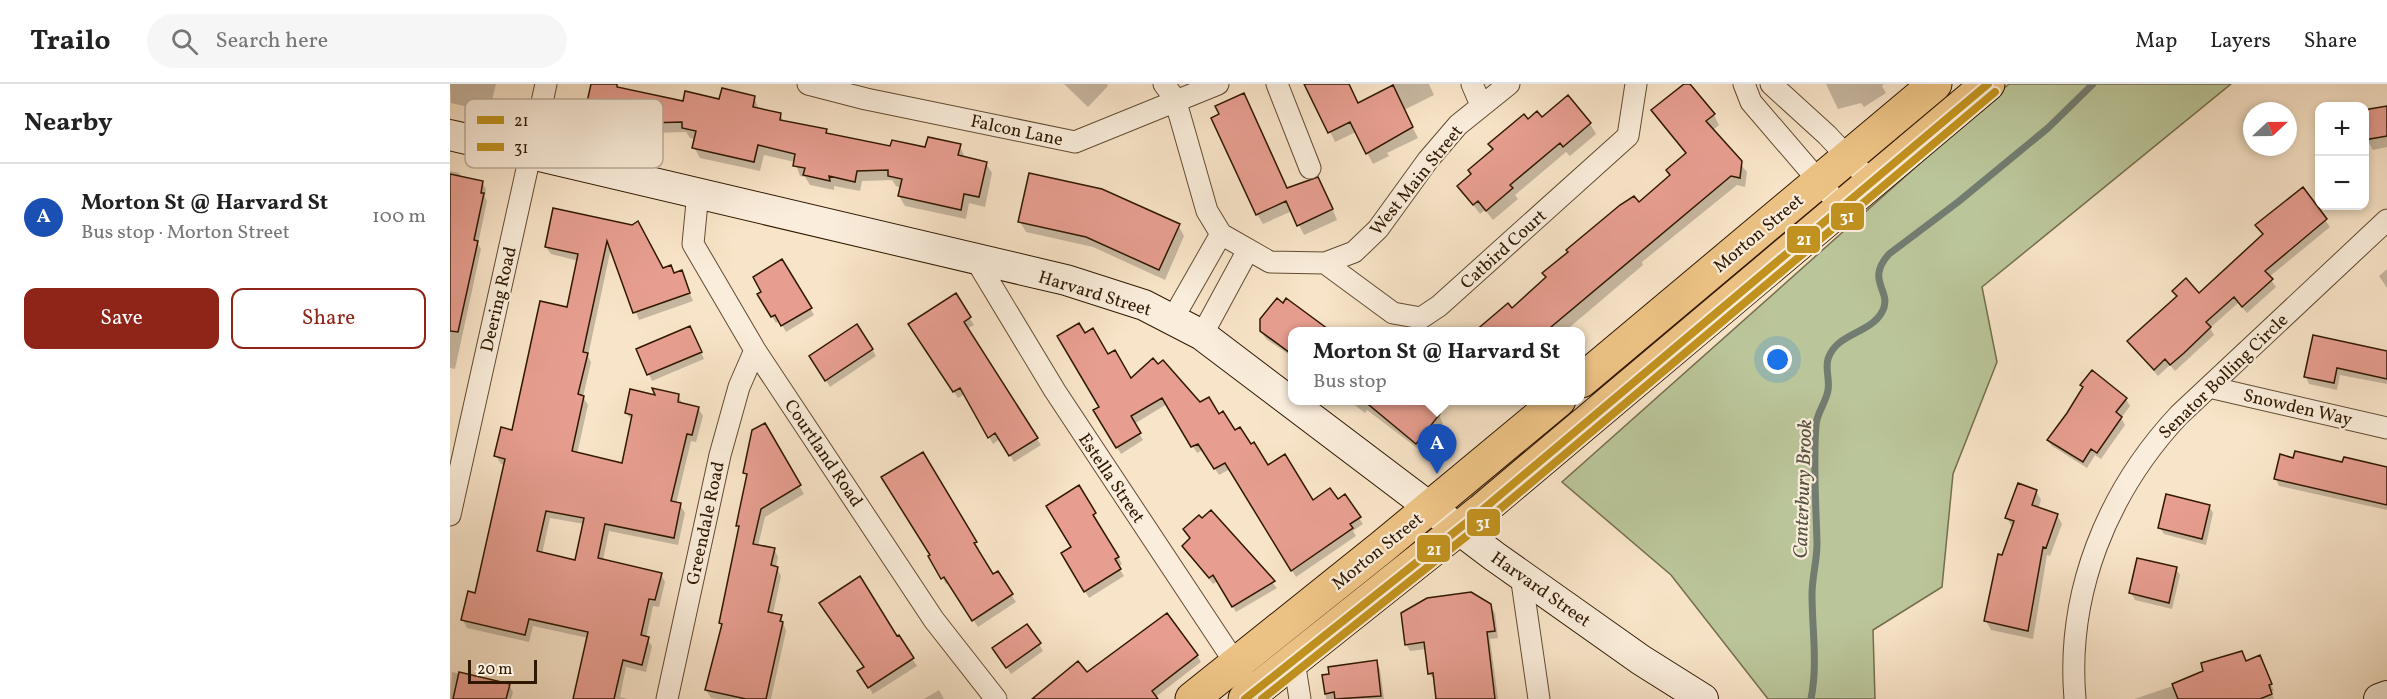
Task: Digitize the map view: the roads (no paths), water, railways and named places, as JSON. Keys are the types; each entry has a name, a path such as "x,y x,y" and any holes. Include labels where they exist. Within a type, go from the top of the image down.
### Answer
{"highway":[{"name":"Morton Street","path":"1585,378 1935,84"},
{"name":"Morton Street","path":"1249,695 1458,529 1988,84"},
{"name":"Morton Street","path":"1192,699 1430,508 1552,405"}],"main road":[{"name":"Harvard Street","path":"450,135 465,139"},
{"name":"Harvard Street","path":"592,168 1066,280 1144,305 1202,335 1288,400"},
{"name":"Harvard Street","path":"1294,405 1521,575 1641,660 1703,699"},
{"path":"2379,699 2387,696"}],"street":[{"name":"Deering Road","path":"543,99 546,84"},
{"name":"Falcon Lane","path":"808,84 866,99 1075,142 1170,92 1218,84"},
{"path":"1277,84 1310,168"},
{"path":"1472,84 1481,105"},
{"name":"West Main Street","path":"1170,92 1207,211 1221,234 1270,262 1325,263 1354,252 1378,229 1428,160 1458,124 1509,84"},
{"name":"Catbird Court","path":"1325,263 1393,314 1421,318 1439,306 1628,136 1636,84"},
{"path":"1744,84 1751,102 1842,208"},
{"path":"1771,84 1872,183"},
{"name":"Deering Road","path":"450,510 527,168"},
{"name":"Courtland Road","path":"698,192 693,244 755,350 934,620 996,699"},
{"name":"Senator Bolling Circle","path":"2075,699 2076,630 2084,581 2099,536 2128,480 2156,440 2209,387 2387,220"},
{"path":"1172,320 1221,234"},
{"path":"1202,335 1248,250"},
{"name":"Estella Street","path":"976,260 1055,392 1236,664 1249,695"},
{"name":"Greendale Road","path":"667,699 720,454 739,387 755,350"},
{"name":"Snowden Way","path":"2209,387 2387,428"},
{"path":"1521,575 1539,699"},
{"path":"1294,661 1300,699"}],"waterway":[{"name":"Canterbury Brook","path":"1811,699 1814,660 1812,588 1817,544 1815,440 1817,420 1828,390 1827,367 1832,350 1845,339 1870,325 1882,312 1885,298 1879,272 1889,254 1958,202 2048,128 2093,84"}],"place":[{"name":"Morton St @ Harvard St","path":"1437,474"}]}
